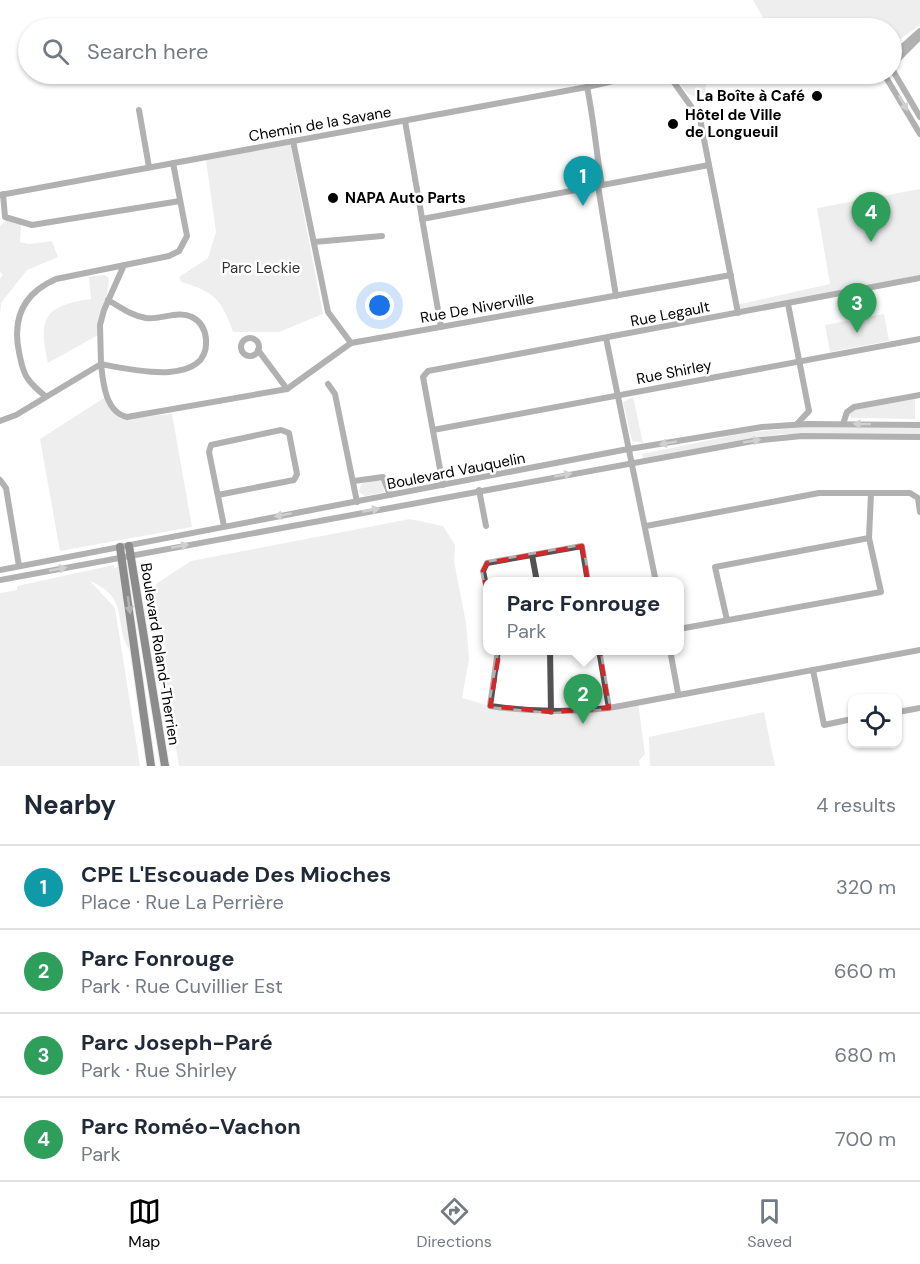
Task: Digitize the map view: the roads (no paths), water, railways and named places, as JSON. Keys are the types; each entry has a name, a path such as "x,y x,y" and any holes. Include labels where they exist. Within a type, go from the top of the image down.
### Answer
{"main road":[{"name":"Boulevard Roland-Therrien","path":"125,546 151,766"},
{"name":"Boulevard Roland-Therrien","path":"126,556 165,766"}],"street":[{"path":"902,47 920,31"},
{"path":"902,54 920,37"},
{"name":"Chemin de la Savane","path":"1,195 600,84"},
{"path":"675,84 699,119 738,313"},
{"path":"890,84 920,134"},
{"path":"900,84 920,117"},
{"path":"587,87 596,131 600,186 616,296"},
{"path":"139,110 149,167"},
{"path":"405,121 441,327"},
{"path":"293,141 328,312 351,343"},
{"path":"45,396 28,379 22,366 16,336 23,303 42,285 56,279 169,256 179,251 188,236 173,163"},
{"path":"422,219 710,165"},
{"path":"1,195 3,220 32,225 180,201"},
{"path":"314,242 382,236"},
{"path":"101,364 100,325 108,300 124,265"},
{"name":"Rue De Niverville","path":"101,364 108,399 116,412 127,417 287,389 351,343 731,275"},
{"name":"Rue Legault","path":"433,430 424,373 920,278"},
{"path":"0,421 16,415 101,364 138,371 173,372 194,364 205,352 206,342 202,326 192,317 179,314 146,318 108,300"},
{"path":"788,304 809,411 797,424"},
{"path":"606,338 655,577"},
{"name":"Rue Shirley","path":"433,430 920,339"},
{"path":"258,350 287,389"},
{"path":"328,384 335,394 357,502"},
{"path":"843,424 847,412 854,407 920,396"},
{"name":"Boulevard Vauquelin","path":"0,570 629,449 762,427 797,424 920,425"},
{"path":"218,495 294,480 297,474 289,433 281,430 211,445 209,452 224,526"},
{"path":"433,430 443,485"},
{"name":"Boulevard Vauquelin","path":"0,579 479,490 787,437 920,437"},
{"path":"354,481 383,477 390,495"},
{"path":"0,480 6,488 19,566"},
{"name":"Boulevard Vauquelin","path":"479,490 486,526"},
{"path":"684,628 881,592 869,538 871,493"},
{"path":"646,526 819,494 910,493 918,498 920,512"},
{"path":"727,620 715,567 869,538"},
{"path":"484,577 483,571 487,563 582,546 587,577"},
{"path":"532,555 536,577"},
{"path":"497,655 490,706 551,712 609,708 678,693 920,650"},
{"path":"550,655 551,712"},
{"path":"600,655 609,708"},
{"path":"671,655 678,693"},
{"path":"813,670 824,724 848,721"},
{"path":"902,711 920,708"}],"place":[{"name":"La Boîte à Café","path":"817,96"},
{"name":"Hôtel de Ville de Longueuil","path":"673,124"},
{"name":"NAPA Auto Parts","path":"333,198"},
{"name":"CPE L'Escouade Des Mioches","path":"583,206"},
{"name":"Parc Roméo-Vachon","path":"871,242"},
{"name":"Parc Joseph-Paré","path":"857,333"},
{"name":"Parc Fonrouge","path":"583,724"}],"park label":[{"name":"Parc Leckie","path":"261,268"}]}
